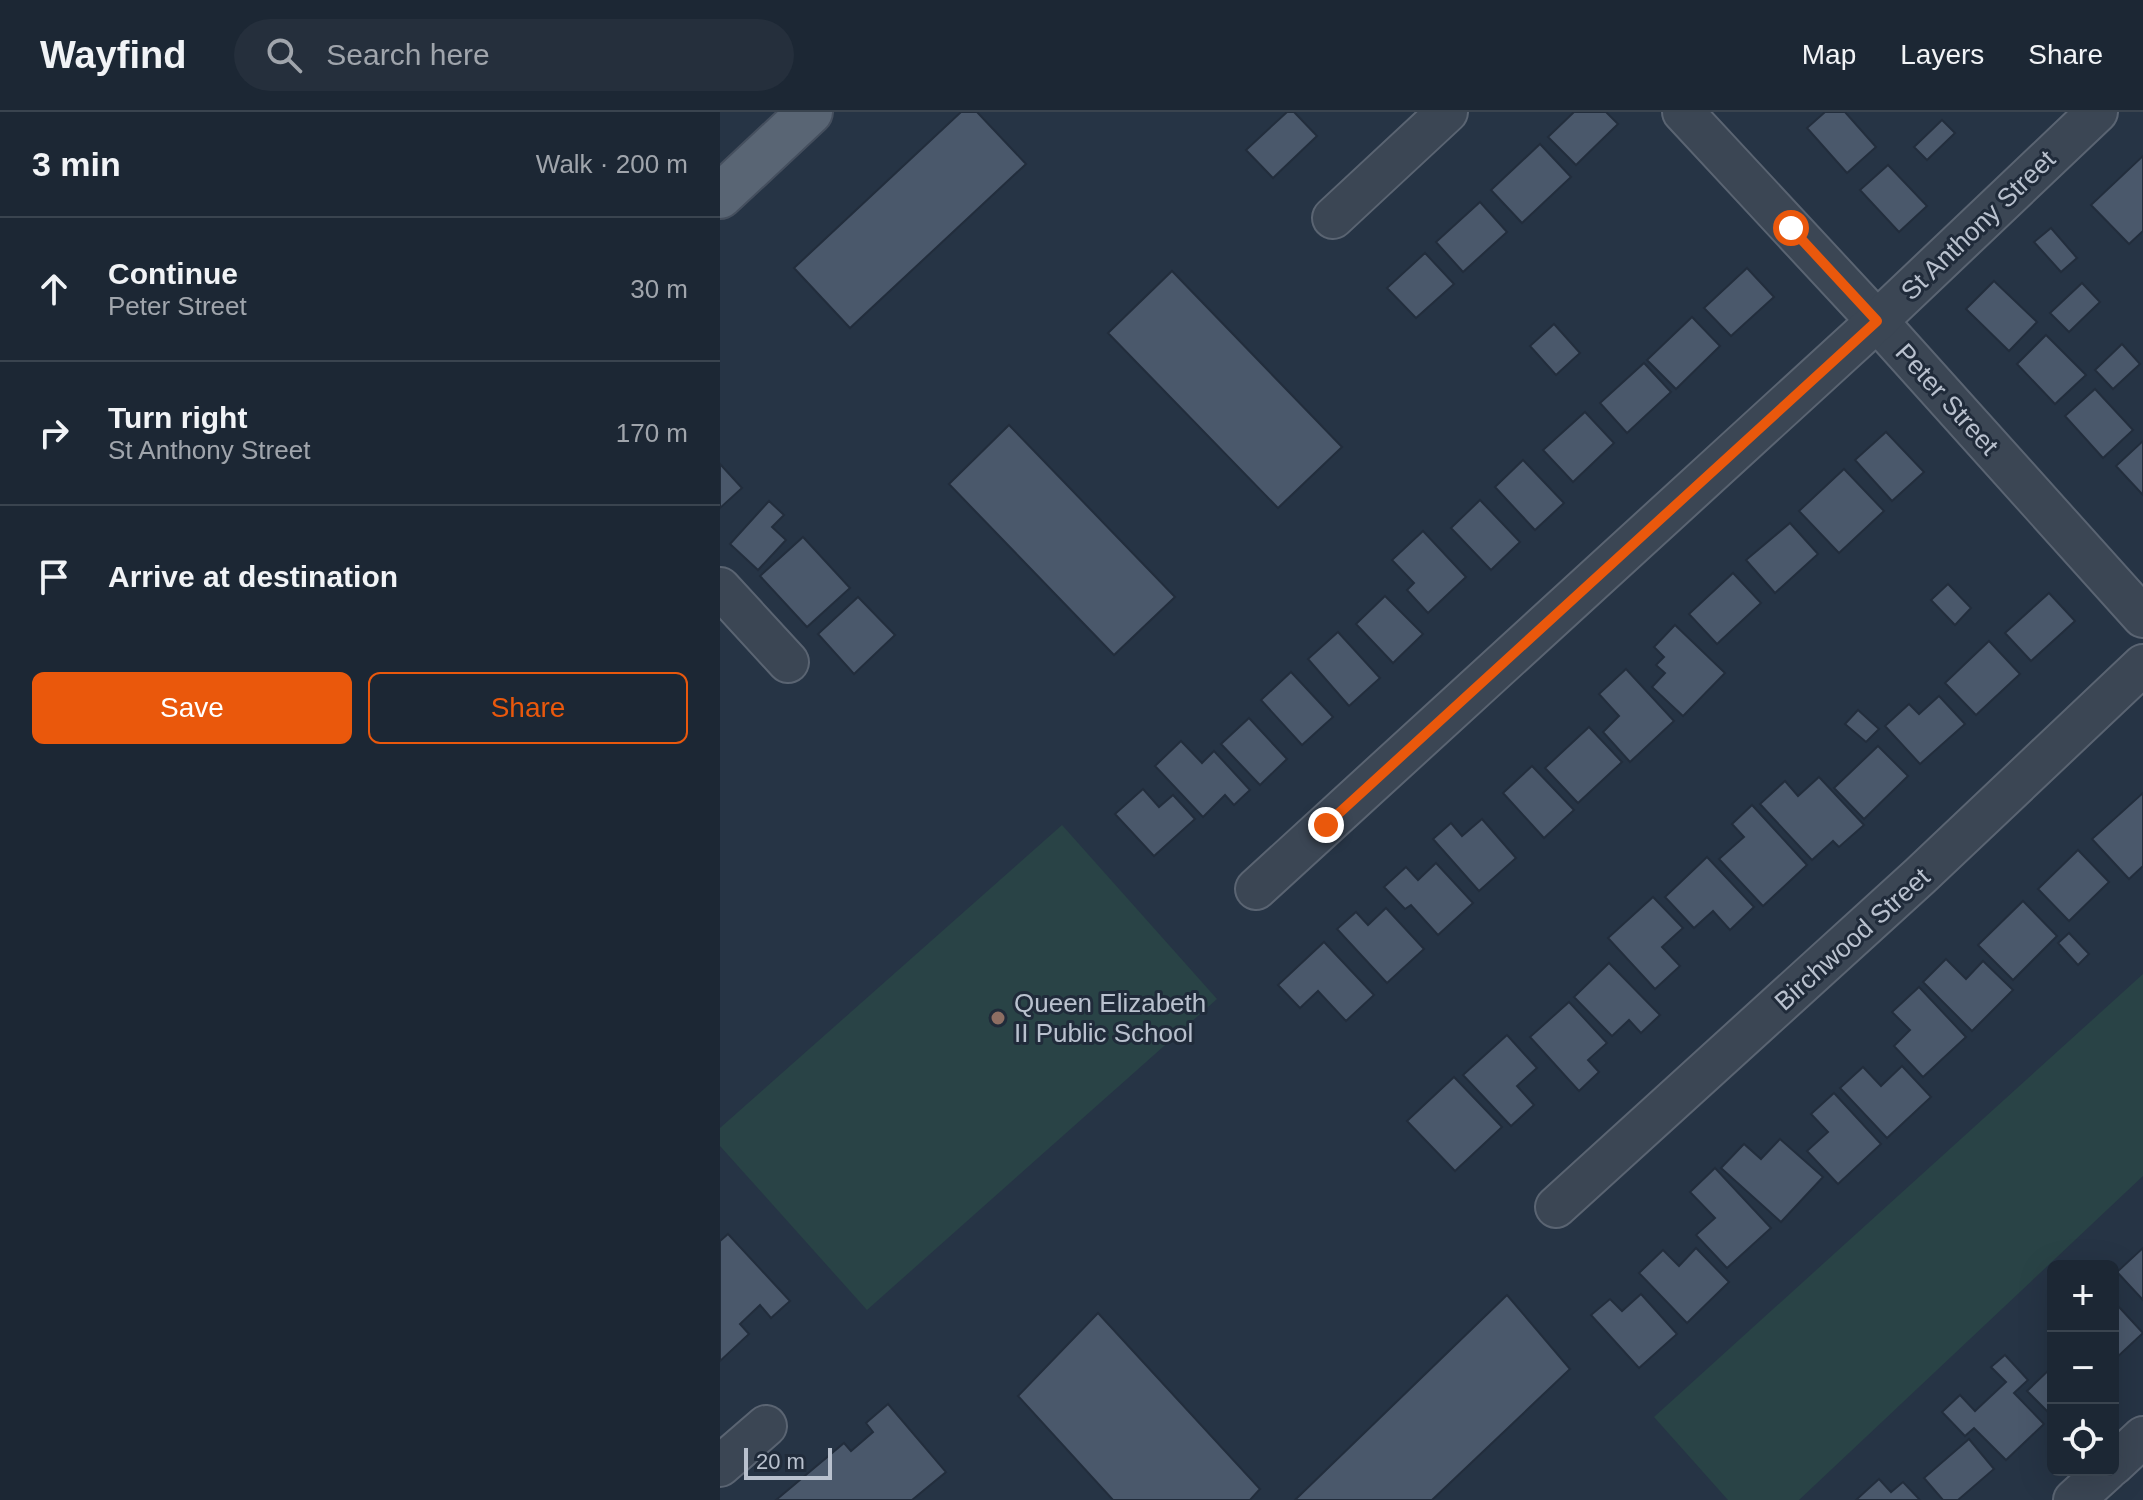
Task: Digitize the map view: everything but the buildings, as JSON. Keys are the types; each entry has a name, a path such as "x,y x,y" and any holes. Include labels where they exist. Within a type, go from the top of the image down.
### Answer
{"main road":[{"path":"720,196 810,112"}],"street":[{"path":"1333,218 1447,112"},
{"name":"Peter Street","path":"1683,112 1877,321 2143,617"},
{"name":"St Anthony Street","path":"1256,889 1877,321 2097,112"},
{"path":"720,588 788,662"},
{"name":"Birchwood Street","path":"1556,1207 1920,876 2143,665"},
{"path":"720,1466 766,1426"},
{"path":"2119,1459 2143,1437"},
{"path":"2074,1500 2100,1476"}],"green space":[{"path":"1062,825 1217,999 867,1310 720,1146 720,1128"},
{"path":"2143,974 2143,1176 2054,1260 2047,1260 2047,1266 1799,1500 1728,1500 1654,1417"}],"place":[{"name":"Queen Elizabeth II Public School","path":"998,1018"}],"route":[{"path":"1326,825 1877,321 1791,228"}]}
